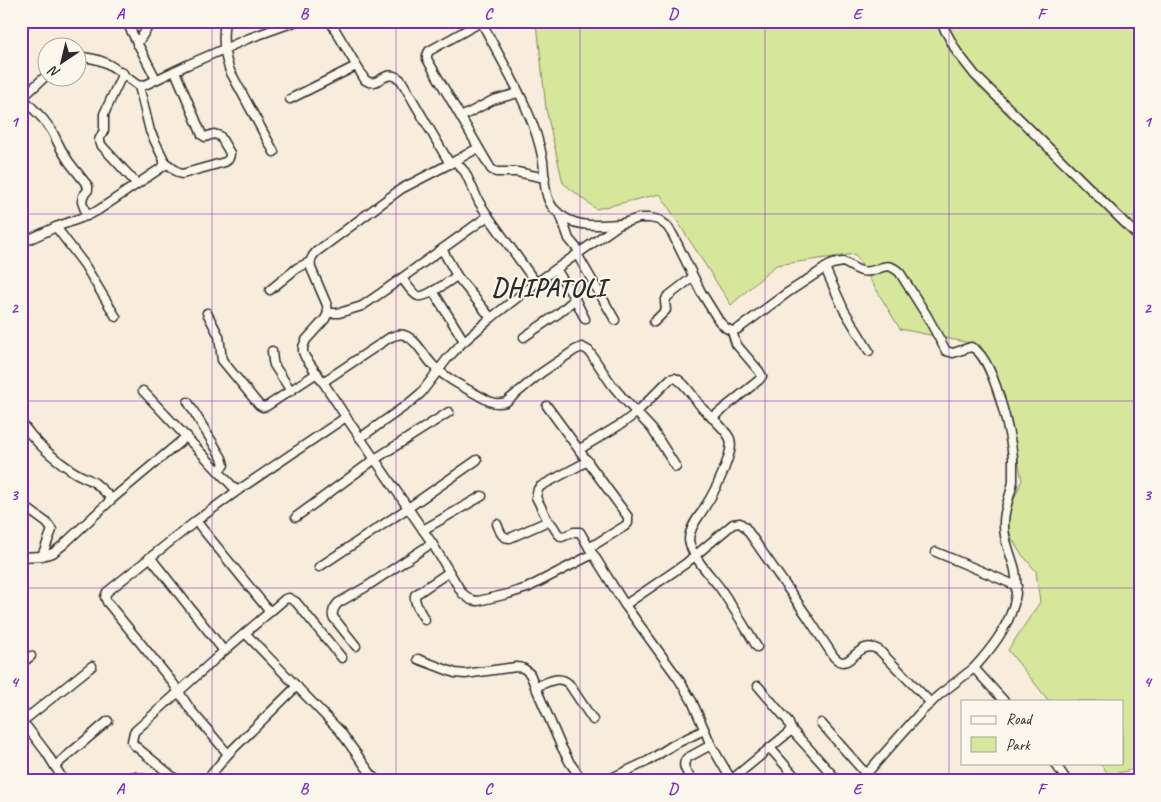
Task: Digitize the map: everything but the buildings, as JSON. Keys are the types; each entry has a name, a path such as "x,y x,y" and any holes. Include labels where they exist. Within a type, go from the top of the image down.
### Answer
{"street":[{"path":"126,21 156,79"},
{"path":"137,44 152,21"},
{"path":"225,21 223,31 224,49 230,71 274,152"},
{"path":"139,86 247,39 296,21"},
{"path":"330,21 365,80 372,83 388,75 393,75 401,80 453,163 465,172 488,216 536,283"},
{"path":"940,21 956,52 975,75 1140,238"},
{"path":"545,178 517,172 496,172 491,169 426,59 429,51 481,22 530,117 543,161 545,178 546,194 552,207 560,216 569,239 579,253 615,320"},
{"path":"88,57 110,64 139,86 150,131 165,163 176,172 182,174 225,162 228,160 230,153 220,136 214,134 205,137 202,135 175,71"},
{"path":"290,99 356,66"},
{"path":"123,73 104,114 104,130 99,140 102,146 137,184"},
{"path":"38,83 22,98 52,131 69,162 88,186 82,202 87,216"},
{"path":"461,117 494,100 518,92"},
{"path":"478,148 401,189 316,252 310,262 311,268 327,305 328,313 306,340 303,352 432,543 462,593 471,600 478,601 527,588 591,551 628,523 628,517 547,406"},
{"path":"21,243 56,227 87,216 162,168 165,163"},
{"path":"328,313 339,313 362,306 488,216"},
{"path":"560,216 586,226 620,224 639,218 659,220 667,226 673,235 701,292 719,321 732,331 738,329 787,293 832,264 843,262 863,272 870,272 890,266 900,273 946,351 953,353 971,347 975,348 986,363 999,396 1009,433 1013,459 1012,481 1004,521 1005,537 1015,570 1017,586 1014,604 1004,628 990,650 974,668 921,712 860,781"},
{"path":"360,438 408,404 420,393 464,341 491,318 536,283 620,224"},
{"path":"56,227 84,264 116,317"},
{"path":"442,250 457,276 491,318"},
{"path":"270,290 297,268 310,262"},
{"path":"824,268 844,310 869,350"},
{"path":"556,269 576,299 585,319"},
{"path":"402,278 413,292 418,296 423,296 457,276"},
{"path":"654,322 666,310 665,302 667,297 693,277"},
{"path":"433,291 464,341"},
{"path":"524,338 576,299"},
{"path":"207,313 219,336 222,360 259,405 267,406 317,373"},
{"path":"712,418 762,376 736,344 732,331"},
{"path":"323,382 388,338 403,334 410,339 438,371 494,404 500,404 506,402 541,374 582,347 589,351 612,385 652,429 676,467"},
{"path":"272,351 274,365 291,390"},
{"path":"580,449 623,423 664,384 674,378 680,380 698,404 726,433 731,446 717,488 695,523 689,540 695,555 720,588 757,647"},
{"path":"143,391 237,491"},
{"path":"188,402 222,458 224,465 218,470"},
{"path":"296,517 375,459 449,412"},
{"path":"228,754 190,709 179,692 105,597 110,589 196,521 346,417"},
{"path":"21,422 32,436 56,458 72,471 96,484 112,499"},
{"path":"21,557 42,556 53,553 112,499 187,436"},
{"path":"319,566 477,460"},
{"path":"588,461 541,486 536,497 557,534 562,537 574,532 580,532 625,605 678,678 692,701 711,745 731,780 788,734 791,729"},
{"path":"423,530 482,496"},
{"path":"21,504 47,523 52,530 42,556"},
{"path":"196,521 270,612"},
{"path":"497,524 503,536 510,538 548,521"},
{"path":"625,605 695,555 733,524 743,524 838,662 846,662 863,648 868,646 874,647 931,703"},
{"path":"356,646 333,617 332,611 338,603 366,587 432,543"},
{"path":"936,552 1017,586"},
{"path":"150,557 224,651"},
{"path":"425,620 414,599 415,596 449,572"},
{"path":"178,781 134,745 132,741 134,732 285,599 293,599 342,658"},
{"path":"245,633 340,732 376,781"},
{"path":"21,664 31,656"},
{"path":"418,659 454,673 465,674 520,667 525,669 530,674 561,746 583,781"},
{"path":"64,781 46,752 23,724 92,666"},
{"path":"974,668 1003,700"},
{"path":"535,687 555,679 566,680 592,720"},
{"path":"206,781 228,754 297,686"},
{"path":"758,686 788,721 791,729 838,781"},
{"path":"55,766 108,721"},
{"path":"821,723 866,774"},
{"path":"605,781 648,762 673,745 704,730"},
{"path":"692,781 683,765 684,762 687,758 711,745"},
{"path":"770,748 799,781"},
{"path":"1056,764 1067,781"},
{"path":"21,774 25,781"},
{"path":"121,781 131,776 138,776 150,781"}],"green space":[{"path":"533,21 1140,21 1140,768 1109,775 1101,764 1124,764 1124,700 1048,700 1008,650 1040,602 1036,571 1019,551 1008,531 1010,509 1022,480 1010,417 996,371 980,345 900,329 855,254 776,265 731,305 660,194 596,209 563,183 546,109 538,33"}],"district":[{"name":"DHIPATOLI","path":"549,288"}]}
